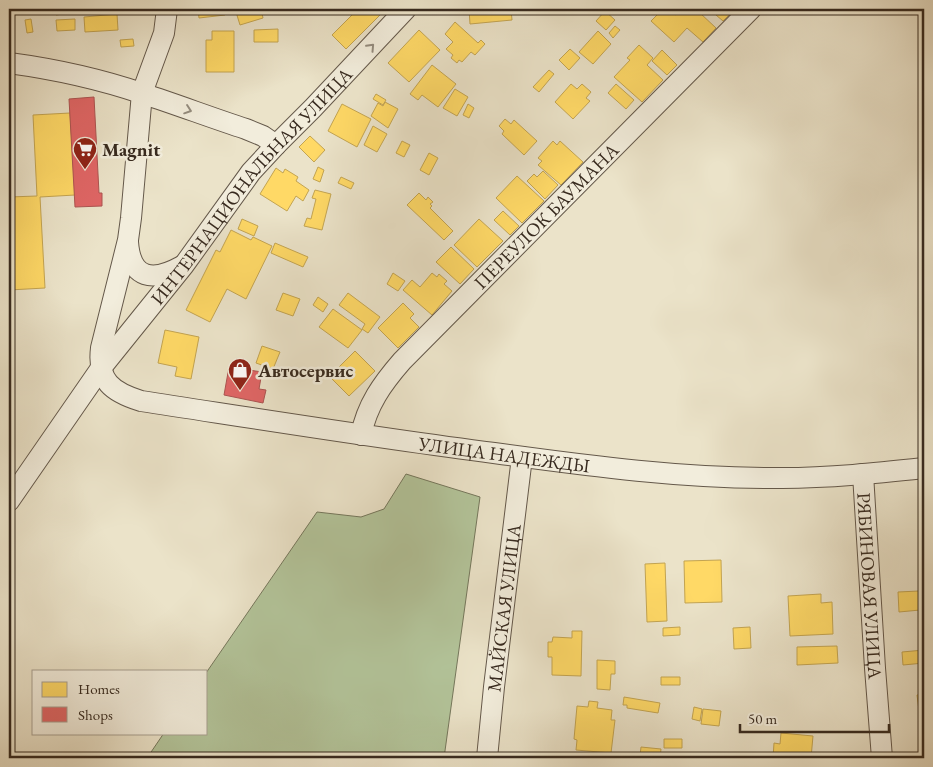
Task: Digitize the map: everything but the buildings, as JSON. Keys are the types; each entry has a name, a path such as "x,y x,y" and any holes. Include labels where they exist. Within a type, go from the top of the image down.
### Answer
{"street":[{"path":"101,368 100,360 104,335 128,240 134,198 142,93 164,33 167,16 166,9"},
{"name":"ИНТЕРНАЦИОНАЛЬНАЯ УЛИЦА","path":"9,501 101,368 184,265 251,172 406,9"},
{"name":"ПЕРЕУЛОК БАУМАНА","path":"361,436 367,412 372,402 388,377 402,361 751,9"},
{"path":"9,63 50,69 142,93 246,129 276,145"},
{"path":"128,240 131,261 135,268 143,274 158,276 172,272 184,265"},
{"name":"УЛИЦА НАДЕЖДЫ","path":"101,368 109,386 128,397 141,401 361,436 522,457 622,469 781,478 863,474 924,468"},
{"name":"МАЙСКАЯ УЛИЦА","path":"487,758 522,457"},
{"name":"РЯБИНОВАЯ УЛИЦА","path":"863,474 873,650 882,758"}],"green space":[{"path":"406,474 480,497 444,758 147,758 163,734 208,734 208,670 317,512 361,517 384,509"}],"place":[{"name":"Magnit","path":"85,170"},
{"name":"Автосервис","path":"240,391"}]}
